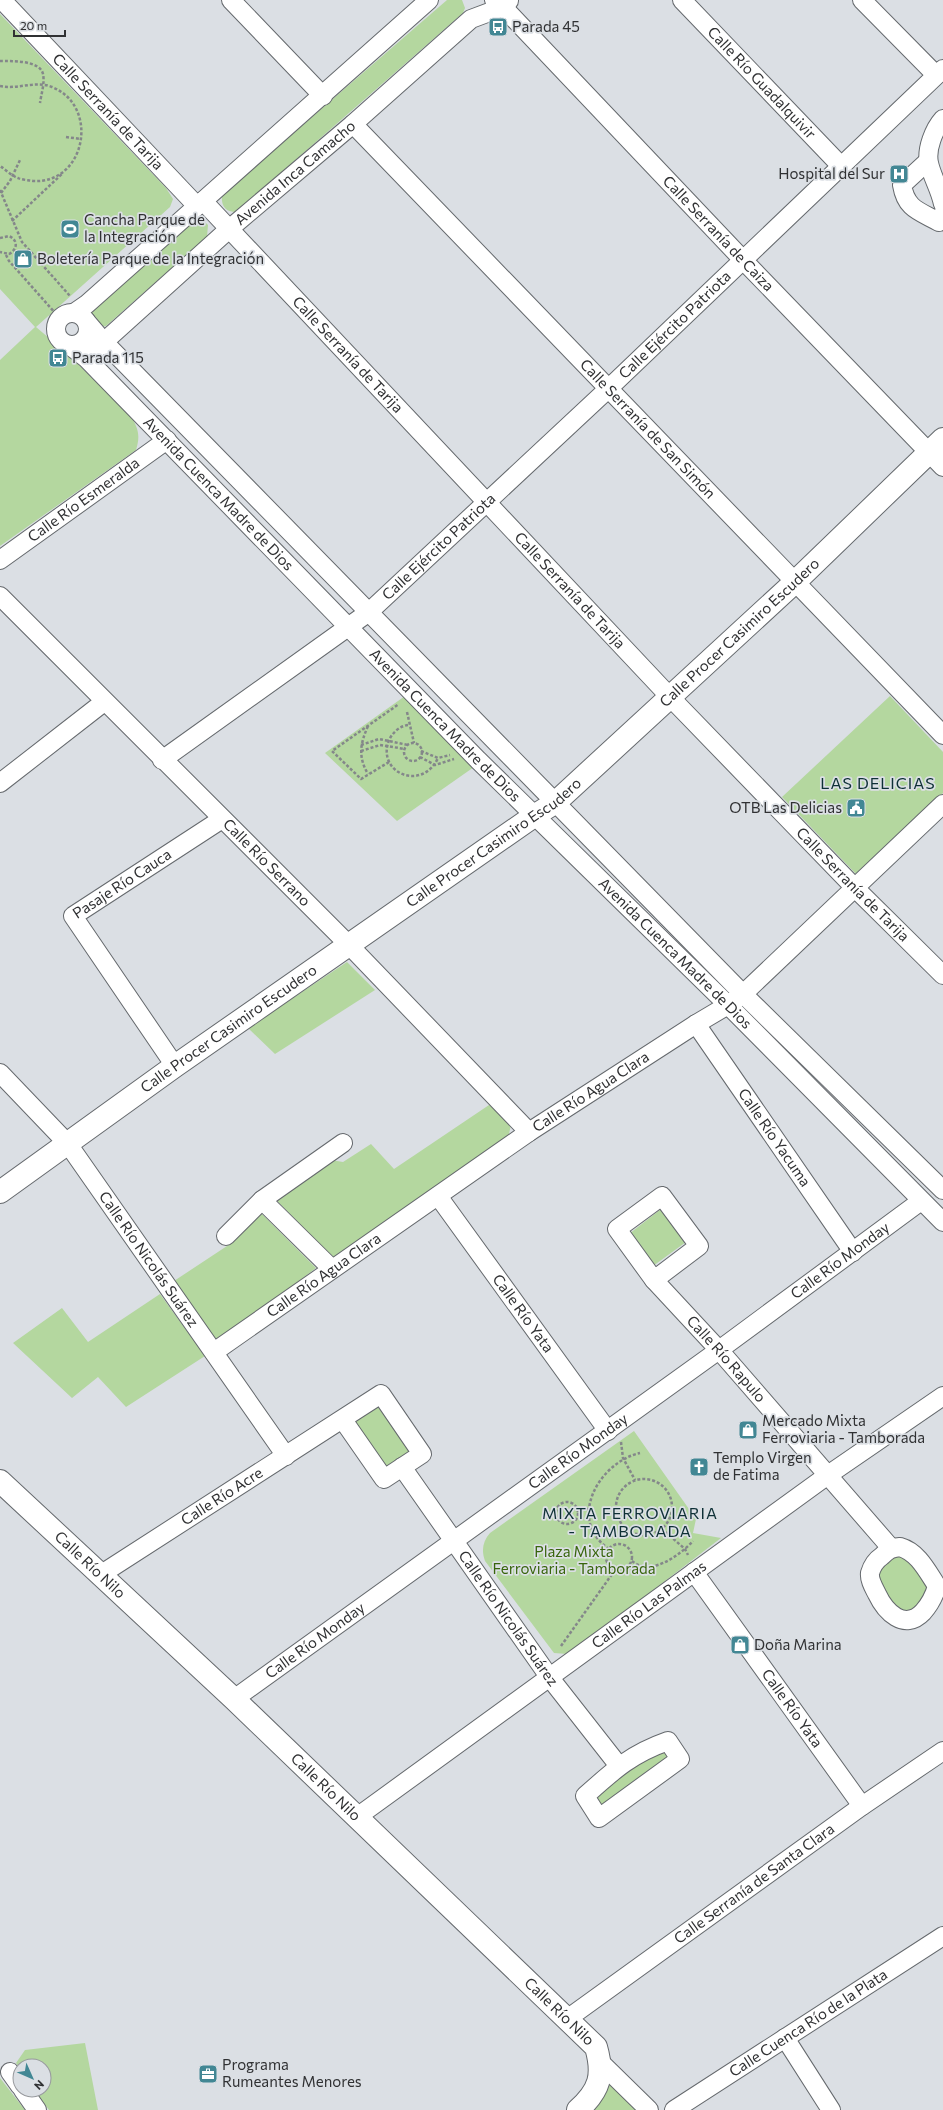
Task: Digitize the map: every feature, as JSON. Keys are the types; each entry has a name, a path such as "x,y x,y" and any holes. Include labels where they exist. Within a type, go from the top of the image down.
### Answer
{"main road":[{"name":"Calle Procer Casimiro Escudero","path":"0,1192 175,1066 556,802 671,698 795,582 938,453"},
{"name":"Calle Río Nilo","path":"0,1481 234,1699 596,2047 600,2062 600,2080 592,2098 578,2110"}],"street":[{"name":"Calle Serranía de Tarija","path":"2,0 228,230 671,698 855,888 943,974"},
{"path":"232,0 323,96"},
{"path":"75,315 88,332 84,341 79,344 65,344 58,337 56,327 75,315 200,203 323,96 429,0"},
{"name":"Calle Río Guadalquivir","path":"682,0 842,167"},
{"path":"862,0 941,72"},
{"name":"Avenida Inca Camacho","path":"86,358 228,230 353,124 471,19 503,2"},
{"name":"Calle Serranía de Caiza","path":"503,2 744,261 938,453"},
{"name":"Calle Ejército Patriota","path":"350,627 369,612 487,504 941,72"},
{"path":"943,120 937,126 931,144 928,162 941,192 943,204"},
{"name":"Calle Serranía de San Simón","path":"353,124 943,734"},
{"path":"928,162 902,185 904,198 914,208 939,222 943,214"},
{"name":"Avenida Cuenca Madre de Dios","path":"75,315 104,342 743,994 943,1190"},
{"name":"Avenida Cuenca Madre de Dios","path":"69,345 86,358 167,440 534,816 728,1006 943,1222"},
{"name":"Calle Río Esmeralda","path":"0,560 167,440"},
{"name":"Calle Río Serrano","path":"0,596 104,702 349,945 529,1132"},
{"path":"162,760 350,627"},
{"path":"0,783 104,702"},
{"name":"Calle Río Agua Clara","path":"214,1352 529,1132 696,1024 728,1006 743,994 943,804"},
{"name":"Pasaje Río Cauca","path":"175,1066 73,916 222,819"},
{"name":"Calle Río Yacuma","path":"696,1024 853,1252"},
{"name":"Calle Río Nicolás Suárez","path":"0,1073 68,1144 286,1456"},
{"path":"226,1236 262,1200 343,1143"},
{"name":"Calle Río Yata","path":"438,1196 608,1431"},
{"name":"Calle Río Rapulo","path":"654,1280 699,1246 662,1196 617,1230 654,1280 719,1350 891,1548"},
{"path":"262,1200 332,1269"},
{"name":"Calle Río Monday","path":"234,1699 608,1431 921,1201"},
{"path":"381,1394 422,1454 384,1479 343,1420 381,1394"},
{"name":"Calle Río Las Palmas","path":"357,1818 828,1475 943,1396"},
{"name":"Calle Río Acre","path":"100,1575 343,1420"},
{"name":"Calle Río Nicolás Suárez","path":"402,1467 453,1542 550,1678 619,1766"},
{"name":"Calle Río Yata","path":"694,1572 862,1806"},
{"path":"668,1741 680,1759 599,1818 585,1796 619,1766 645,1749 668,1741"},
{"name":"Calle Serranía de Santa Clara","path":"568,2019 862,1806 943,1751"},
{"name":"Calle Cuenca Río de la Plata","path":"674,2110 943,1936"},
{"path":"785,2038 831,2110"},
{"path":"600,2062 649,2110"},
{"path":"29,2098 37,2110"}],"path":[{"path":"0,61 15,60 35,65 43,74 40,103"},
{"path":"0,86 16,88 42,85 59,90 70,99 76,109 82,127 81,140 74,160 66,170 12,221"},
{"path":"66,137 81,140"},
{"path":"20,160 13,175 1,192 22,242 75,315"},
{"path":"0,166 18,178 38,181 52,179 66,170"},
{"path":"0,238 6,235 14,239"},
{"path":"14,239 19,235"},
{"path":"6,255 12,253 16,248 14,239"},
{"path":"0,252 6,255 9,261 75,315"},
{"path":"389,762 361,779 332,751 405,700"},
{"path":"406,706 408,725 414,743 419,746 421,751 420,757"},
{"path":"408,725 396,730 389,740 387,745 389,762 400,773 414,776 429,771 435,765 438,758"},
{"path":"368,726 361,745 364,766 368,774"},
{"path":"361,745 379,739 408,744 414,743"},
{"path":"408,744 405,749 405,754 408,759 416,760 420,757"},
{"path":"361,751 372,747 387,745 405,749"},
{"path":"421,751 438,758 446,757 455,751"},
{"path":"420,757 435,765 450,762 460,756"},
{"path":"608,1431 622,1444 623,1458 635,1480"},
{"path":"608,1549 601,1544 593,1534 589,1509 592,1494 597,1484 613,1465 623,1458 640,1453"},
{"path":"646,1479 657,1482 666,1489 671,1498 672,1510 669,1520 662,1529 652,1534 641,1536 630,1533 622,1526 616,1516 615,1505 618,1494 625,1486 635,1480 646,1479"},
{"path":"577,1509 577,1517 571,1523 563,1523 557,1518 557,1510 563,1504 571,1503 577,1509 589,1509"},
{"path":"662,1529 685,1549 694,1572"},
{"path":"632,1561 636,1564 646,1565 668,1562 693,1541"},
{"path":"623,1544 631,1551 632,1561 625,1569 615,1570 610,1567 605,1558 608,1549 612,1545 623,1544"},
{"path":"540,1662 554,1653 565,1641 615,1570"}],"green space":[{"path":"447,0 462,0 465,8 463,13 236,212 226,210 224,208 222,195"},
{"path":"0,14 166,188 173,199 170,207 36,327 70,356 132,418 138,434 136,450 0,546 0,360 35,327 0,289"},
{"path":"201,218 208,225 207,237 106,326 101,327 91,316 92,311 196,219"},
{"path":"405,696 474,767 397,821 325,753"},
{"path":"890,696 943,752 943,793 857,875 782,797"},
{"path":"347,962 375,990 275,1054 248,1028"},
{"path":"492,1103 511,1125 508,1138 334,1258 275,1199 331,1160 343,1162 371,1144 394,1169"},
{"path":"661,1209 686,1242 653,1266 629,1234"},
{"path":"260,1212 316,1268 217,1344 174,1281 227,1246"},
{"path":"160,1294 205,1356 126,1407 98,1377 72,1398 13,1343 62,1308 88,1342"},
{"path":"381,1404 412,1451 384,1470 352,1423"},
{"name":"Plaza Mixta Ferroviaria - Tamborada","path":"634,1431 696,1519 693,1533 721,1538 574,1651 567,1654 554,1653 485,1561 483,1553 484,1542 490,1533"},
{"path":"893,1554 906,1555 931,1587 927,1600 908,1615 893,1610 876,1575"},
{"path":"666,1748 672,1758 601,1809 593,1796 623,1770"},
{"path":"85,2043 98,2110 49,2110 40,2098 52,2098 52,2058 19,2058 25,2050"},
{"path":"608,2077 638,2110 594,2110 604,2095"},
{"path":"0,2078 12,2093 12,2098 16,2098 25,2110 0,2110"}],"place":[{"name":"Parada 45","path":"498,27"},
{"name":"Hospital del Sur","path":"899,174"},
{"name":"Cancha Parque de la Integración","path":"70,229"},
{"name":"Boletería Parque de la Integración","path":"23,259"},
{"name":"Parada 115","path":"58,358"},
{"name":"OTB Las Delicias","path":"856,808"},
{"name":"Mercado Mixta Ferroviaria - Tamborada","path":"748,1430"},
{"name":"Templo Virgen de Fatima","path":"699,1467"},
{"name":"Doña Marina","path":"740,1645"},
{"name":"Programa Rumeantes Menores","path":"208,2074"}],"district":[{"name":"LAS DELICIAS","path":"878,783"},
{"name":"MIXTA FERROVIARIA - TAMBORADA","path":"630,1522"}]}
